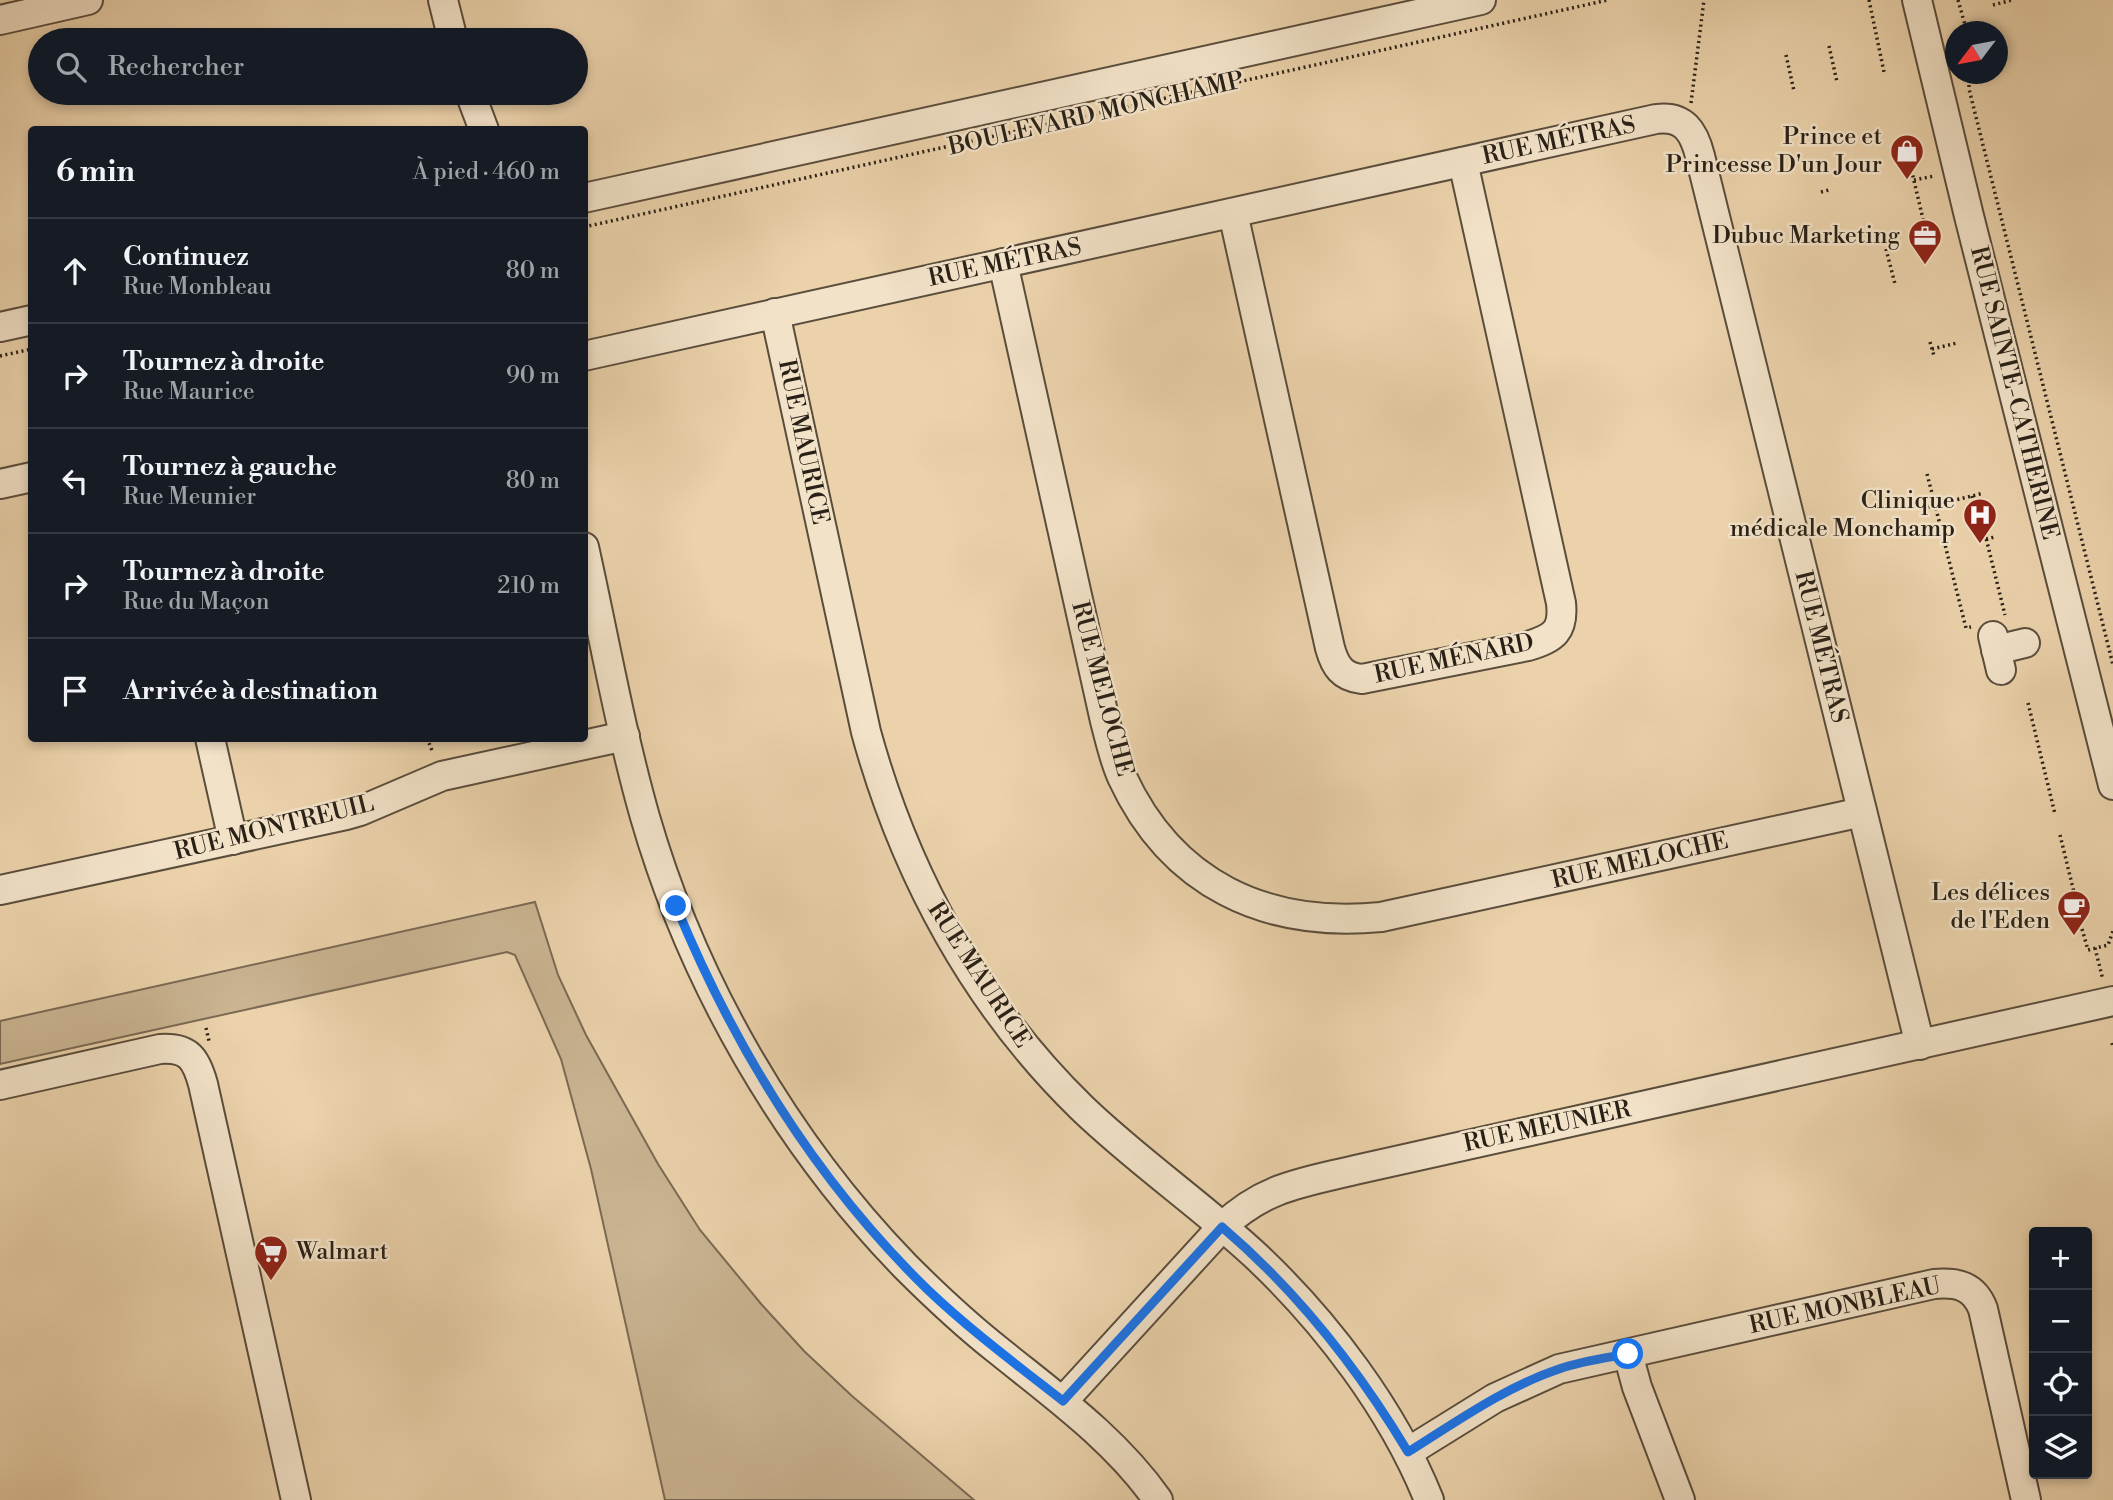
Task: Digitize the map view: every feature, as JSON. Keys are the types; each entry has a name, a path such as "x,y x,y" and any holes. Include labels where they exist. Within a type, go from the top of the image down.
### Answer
{"street":[{"path":"0,20 88,0"},
{"path":"443,0 450,28"},
{"name":"BOULEVARD MONCHAMP","path":"588,197 1481,0"},
{"name":"RUE SAINTE-CATHERINE","path":"1917,0 2113,785"},
{"path":"475,105 482,126"},
{"name":"RUE MÉTRAS","path":"588,355 1233,212 1673,118 1690,130 1700,156 1920,1045"},
{"name":"RUE MÉNARD","path":"1233,212 1330,649 1337,668 1352,678 1362,679 1528,646 1557,631 1562,624 1561,603 1463,162"},
{"name":"RUE MELOCHE","path":"1003,263 1115,757 1131,795 1146,818 1180,857 1209,881 1257,906 1279,913 1329,920 1381,917 1862,812"},
{"name":"RUE MAURICE","path":"775,313 866,732 898,829 930,901 976,980 1048,1073 1108,1133 1256,1256 1340,1350 1408,1452 1429,1500"},
{"path":"0,327 28,321"},
{"path":"0,484 28,478"},
{"path":"588,565 645,817 676,906 729,1021 767,1088 831,1181 903,1264 975,1332 1063,1401 1132,1468 1158,1500"},
{"path":"1993,640 2025,643"},
{"name":"RUE MONTREUIL","path":"1,887 360,811 458,772 625,736"},
{"path":"212,742 233,840"},
{"name":"RUE MEUNIER","path":"1063,1401 1222,1227 1241,1209 1261,1196 1296,1184 1920,1045 2109,994"},
{"path":"0,1085 160,1049 185,1052 196,1063 264,1350 296,1500"},
{"name":"RUE MONBLEAU","path":"1408,1452 1495,1398 1559,1369 1934,1284 1957,1283 1973,1292 1983,1309 2026,1500"},
{"path":"1628,1354 1637,1387 1680,1500"}],"path":[{"name":"BOULEVARD MONCHAMP","path":"588,226 1608,0"},
{"path":"1690,108 1704,0"},
{"path":"1869,0 1884,72"},
{"path":"1958,0 1964,21"},
{"path":"1993,5 2012,0"},
{"path":"1829,46 1836,82"},
{"path":"1786,55 1794,91"},
{"name":"RUE SAINTE-CATHERINE","path":"1969,84 2113,665"},
{"path":"1904,138 1930,249"},
{"path":"1912,180 1940,174"},
{"path":"1821,192 1829,190"},
{"path":"1886,249 1895,284 1897,283"},
{"path":"1920,251 1924,263"},
{"path":"1930,342 1934,356"},
{"path":"1932,349 1957,343"},
{"path":"0,356 28,350"},
{"path":"1927,474 1966,628 1993,640 2006,618 1984,530 1980,531 1972,496"},
{"path":"1928,507 1984,493"},
{"path":"1986,539 1995,537"},
{"path":"2028,703 2055,814"},
{"path":"2060,835 2081,921"},
{"path":"2082,929 2088,950 2108,945 2113,930"},
{"path":"2095,948 2109,994"},
{"path":"206,1028 208,1035"}],"shaded area":[{"path":"535,902 558,975 586,1035 658,1164 700,1230 804,1351 852,1396 974,1500 665,1500 591,1169 561,1059 515,955 507,952 0,1064 0,1021"}],"place":[{"name":"Prince et Princesse D'un Jour","path":"1907,181"},
{"name":"Dubuc Marketing","path":"1925,266"},
{"name":"Clinique médicale Monchamp","path":"1980,545"},
{"name":"Les délices de l'Eden","path":"2074,937"},
{"name":"Walmart","path":"271,1282"}],"route":[{"path":"676,906 710,984 746,1053 811,1154 852,1208 929,1290 975,1332 1063,1401 1222,1227 1256,1256 1340,1350 1408,1452 1495,1398 1538,1377 1590,1361 1628,1354"}]}
